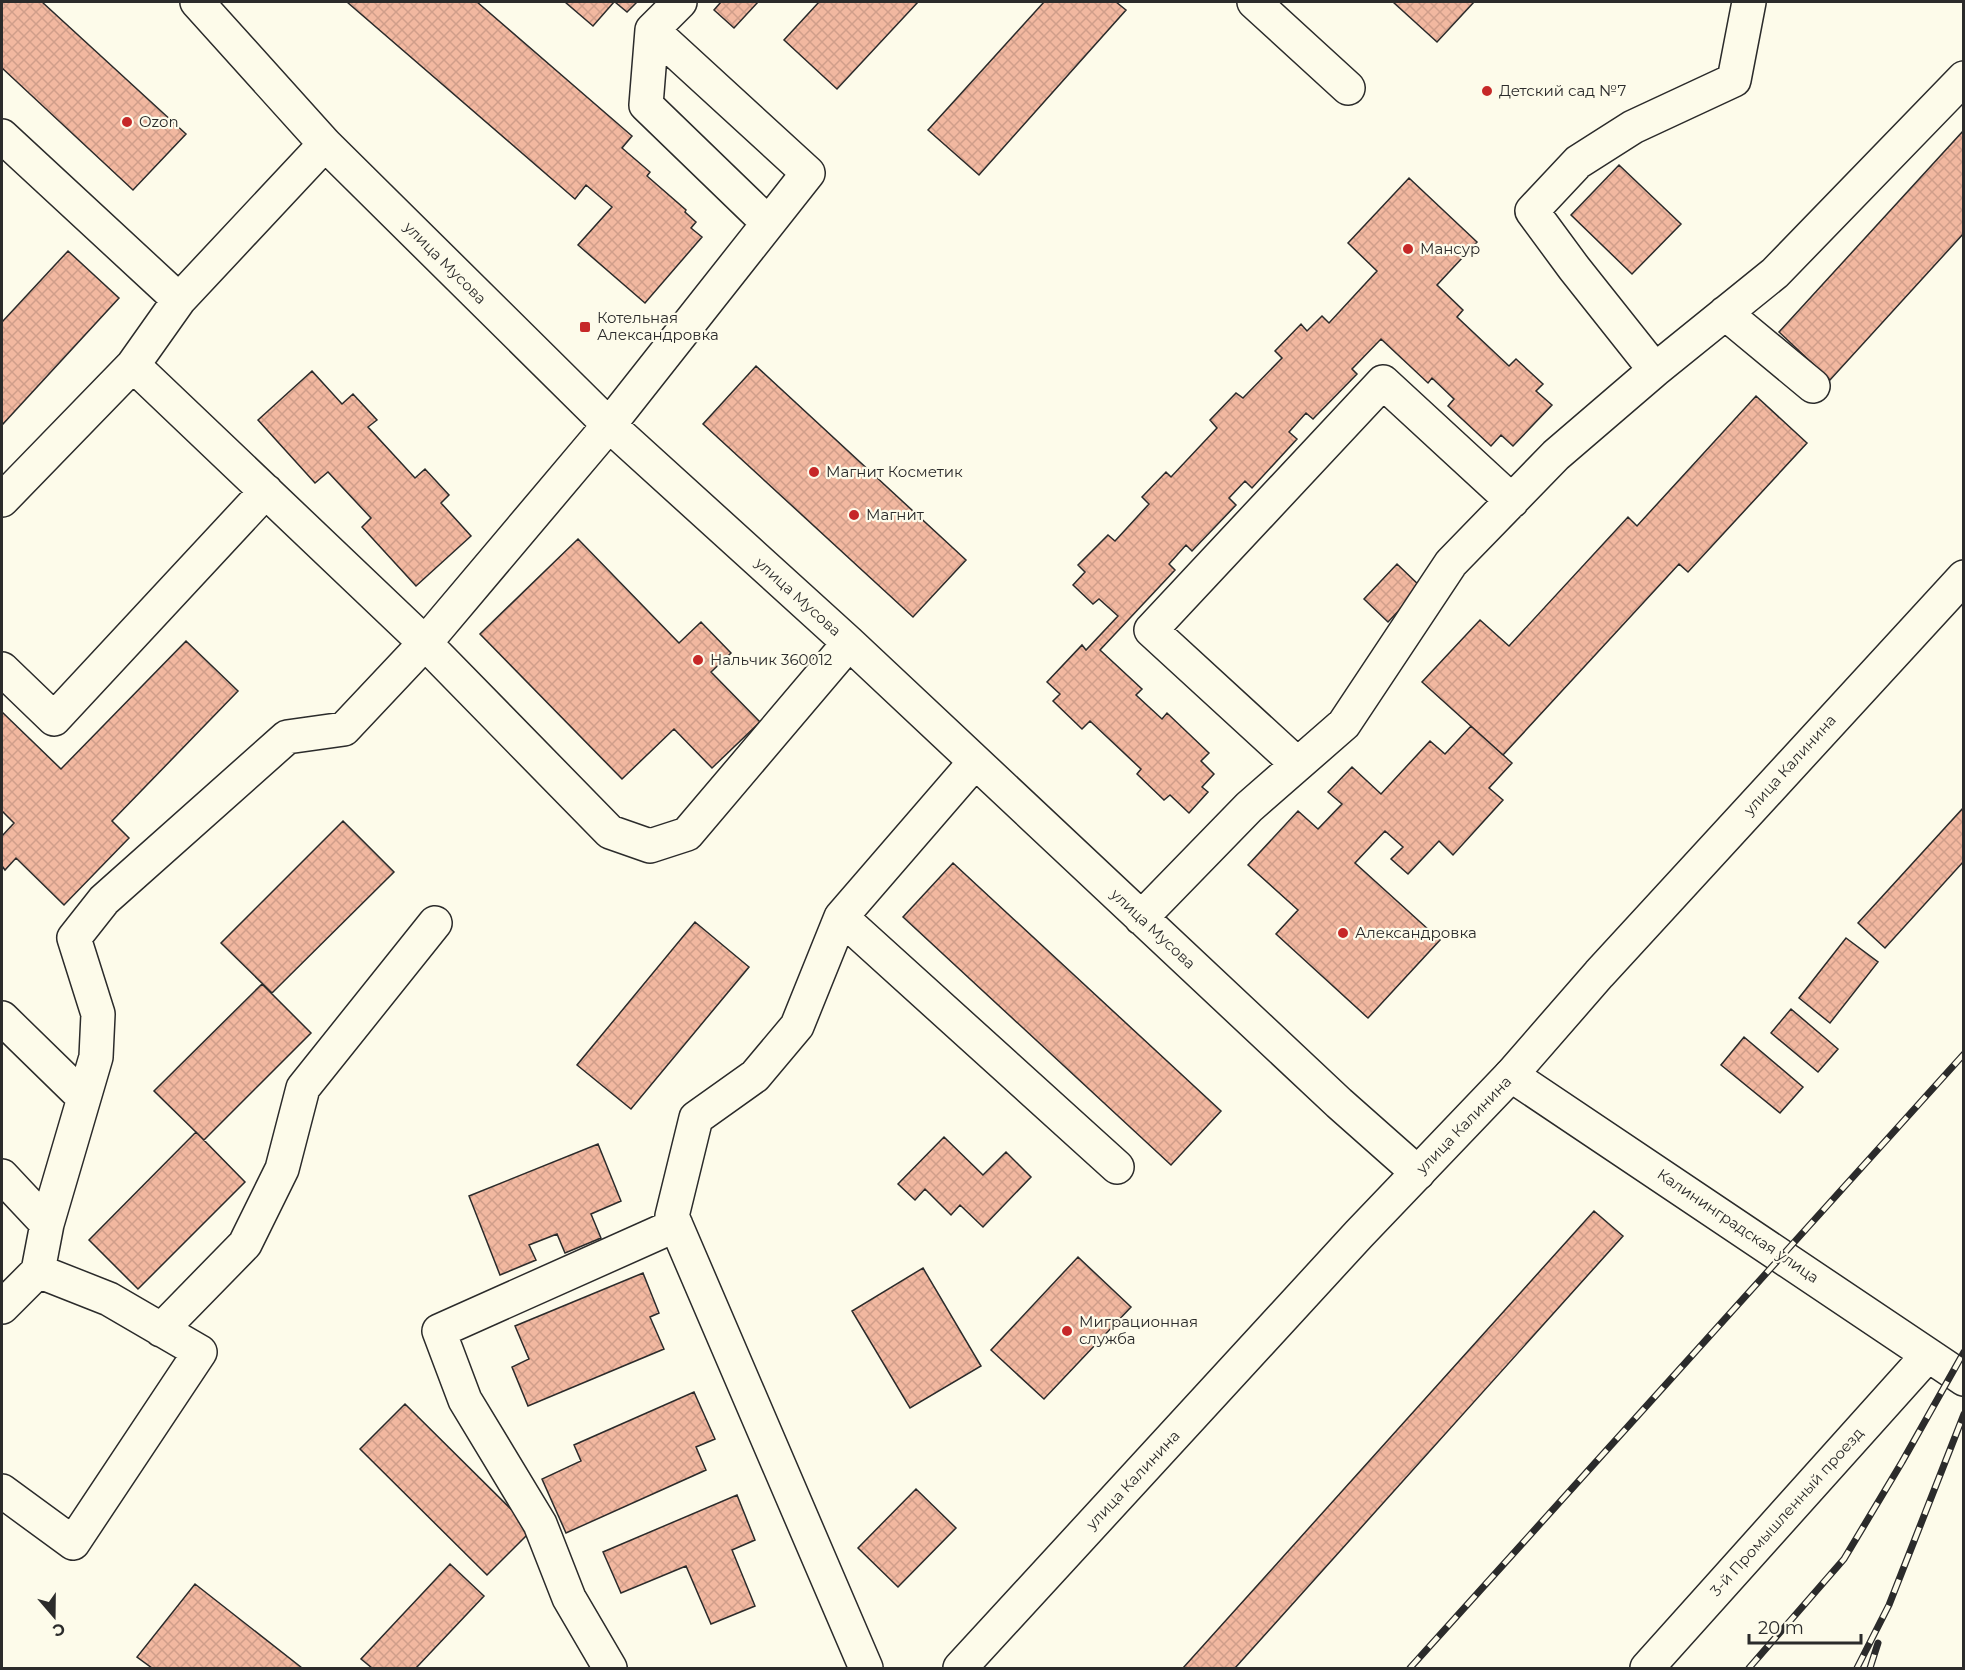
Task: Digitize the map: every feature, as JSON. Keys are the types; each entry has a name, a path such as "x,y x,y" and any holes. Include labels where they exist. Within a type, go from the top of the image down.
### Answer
{"street":[{"name":"улица Мусова","path":"197,2 325,144 609,425 849,643 1141,918 1418,1173"},
{"path":"680,2 652,30 646,105 768,223"},
{"path":"1254,2 1348,88"},
{"path":"1655,370 1532,211 1578,162 1633,127 1734,80 1749,2"},
{"path":"2,1307 38,1271 47,1224 96,1057 98,1014 74,938 104,900 288,738 344,729 425,643 609,425 808,173 652,30"},
{"path":"1141,918 1249,807 1344,724 1451,563 1556,455 1655,370 1775,273 1964,78"},
{"path":"2,136 179,300"},
{"path":"2,500 133,364 179,300 325,144"},
{"path":"1725,313 1813,386"},
{"path":"133,364 425,643 610,831 650,846 687,834 849,643"},
{"path":"1297,764 1151,630 1383,382 1512,501"},
{"path":"2,669 54,719 266,490"},
{"name":"улица Калинина","path":"960,1668 1343,1251 1511,1075 1612,960 1964,577"},
{"path":"866,1668 672,1216 696,1118 755,1076 797,1026 841,917 975,762"},
{"path":"841,917 1117,1167"},
{"path":"161,1330 245,1244 282,1169 303,1088 435,923"},
{"path":"2,1018 83,1097"},
{"name":"Калининградская улица","path":"1511,1075 1964,1379"},
{"path":"2,1176 47,1224"},
{"path":"610,1668 569,1598 540,1524 465,1400 439,1331 676,1226"},
{"path":"2,1491 73,1543 200,1352 109,1299 38,1271"},
{"name":"3-й Промышленный проезд","path":"1647,1668 1927,1356"}],"building":[{"path":"2,2 42,2 186,134 133,190 2,68"},
{"path":"347,2 477,2 632,136 622,148 650,172 647,176 686,210 685,212 696,222 691,228 702,237 645,303 578,245 612,207 586,185 575,199"},
{"path":"565,2 614,2 593,26"},
{"path":"615,2 637,2 627,12"},
{"path":"721,2 758,2 734,28 714,10"},
{"path":"819,2 918,2 837,89 784,40"},
{"path":"1044,2 1116,2 1126,10 979,175 928,130"},
{"path":"1393,2 1474,2 1437,42"},
{"path":"1964,130 1964,233 1830,380 1779,332"},
{"path":"1619,165 1681,224 1632,274 1571,215"},
{"path":"1409,178 1477,242 1437,285 1463,310 1457,317 1509,366 1516,359 1543,384 1536,391 1552,405 1513,446 1501,435 1491,446 1448,406 1454,399 1432,378 1428,383 1381,339 1352,369 1357,374 1313,419 1306,413 1289,432 1297,439 1252,488 1245,481 1229,498 1236,505 1192,551 1186,545 1169,564 1175,570 1100,650 1142,689 1136,695 1162,719 1167,713 1209,753 1201,761 1214,774 1202,787 1208,792 1189,813 1170,795 1164,800 1137,774 1141,769 1090,721 1082,729 1053,701 1060,694 1047,682 1082,645 1086,650 1118,616 1099,599 1093,604 1073,585 1085,572 1078,565 1108,535 1115,541 1149,504 1142,497 1166,472 1171,477 1217,428 1210,420 1236,393 1243,398 1282,358 1275,351 1301,324 1307,331 1322,316 1329,323 1377,271 1348,243"},
{"path":"68,251 119,298 2,425 2,322"},
{"path":"756,366 966,560 913,617 703,424"},
{"path":"312,371 342,404 353,394 377,420 368,427 415,478 425,469 449,495 441,503 471,536 416,586 362,527 371,518 328,472 315,483 258,420"},
{"path":"1756,396 1807,443 1688,572 1679,564 1503,755 1422,682 1480,620 1509,646 1628,517 1637,526"},
{"path":"578,539 679,643 701,622 731,653 711,672 760,722 712,768 674,729 622,779 480,634"},
{"path":"1397,564 1421,587 1388,622 1364,599"},
{"path":"186,641 238,691 112,821 129,838 64,905 16,858 5,870 2,866 2,836 14,823 2,811 2,712 61,769"},
{"path":"1471,726 1512,763 1489,788 1503,800 1453,855 1439,841 1408,874 1391,859 1403,847 1385,831 1355,863 1440,940 1368,1018 1276,934 1298,910 1248,865 1298,811 1318,829 1342,804 1328,792 1352,767 1381,794 1430,741 1445,754"},
{"path":"1964,807 1964,861 1885,948 1858,923"},
{"path":"343,821 394,872 272,993 221,943"},
{"path":"953,863 1221,1111 1171,1165 903,917"},
{"path":"695,922 749,967 631,1109 577,1065"},
{"path":"1846,938 1878,962 1830,1023 1799,998"},
{"path":"262,984 311,1033 204,1140 154,1091"},
{"path":"1791,1009 1838,1049 1818,1072 1771,1033"},
{"path":"1744,1037 1803,1087 1780,1113 1721,1065"},
{"path":"196,1132 245,1182 138,1289 89,1240"},
{"path":"944,1137 983,1175 1006,1152 1031,1177 983,1227 960,1205 951,1215 925,1189 915,1200 898,1184"},
{"path":"598,1144 621,1201 591,1214 601,1238 565,1253 557,1234 529,1245 536,1260 500,1275 469,1196"},
{"path":"1594,1211 1623,1236 1235,1668 1183,1668"},
{"path":"1078,1257 1131,1307 1044,1399 991,1350"},
{"path":"923,1268 981,1366 910,1408 852,1311"},
{"path":"643,1273 659,1313 650,1317 664,1349 528,1406 512,1367 529,1359 515,1326"},
{"path":"694,1392 715,1439 696,1447 706,1470 566,1533 542,1479 581,1461 574,1445"},
{"path":"405,1404 532,1530 487,1575 360,1449"},
{"path":"916,1489 956,1528 898,1587 858,1548"},
{"path":"737,1495 755,1540 732,1550 755,1606 711,1624 686,1566 621,1593 603,1552"},
{"path":"450,1564 484,1596 416,1668 372,1668 361,1659"},
{"path":"195,1584 302,1668 152,1668 137,1657"}],"railway":[{"path":"1410,1668 1964,1054"},
{"path":"1749,1668 1844,1559 1964,1352"},
{"path":"1857,1668 1889,1605 1964,1414"},
{"path":"1870,1668 1878,1643"}],"place":[{"name":"Детский сад №7","path":"1487,91"},
{"name":"Ozon","path":"127,122"},
{"name":"Мансур","path":"1408,249"},
{"name":"Котельная Александровка","path":"585,327"},
{"name":"Магнит Косметик","path":"814,472"},
{"name":"Магнит","path":"854,515"},
{"name":"Нальчик 360012","path":"698,660"},
{"name":"Александровка","path":"1343,933"},
{"name":"Миграционная служба","path":"1067,1331"}]}
